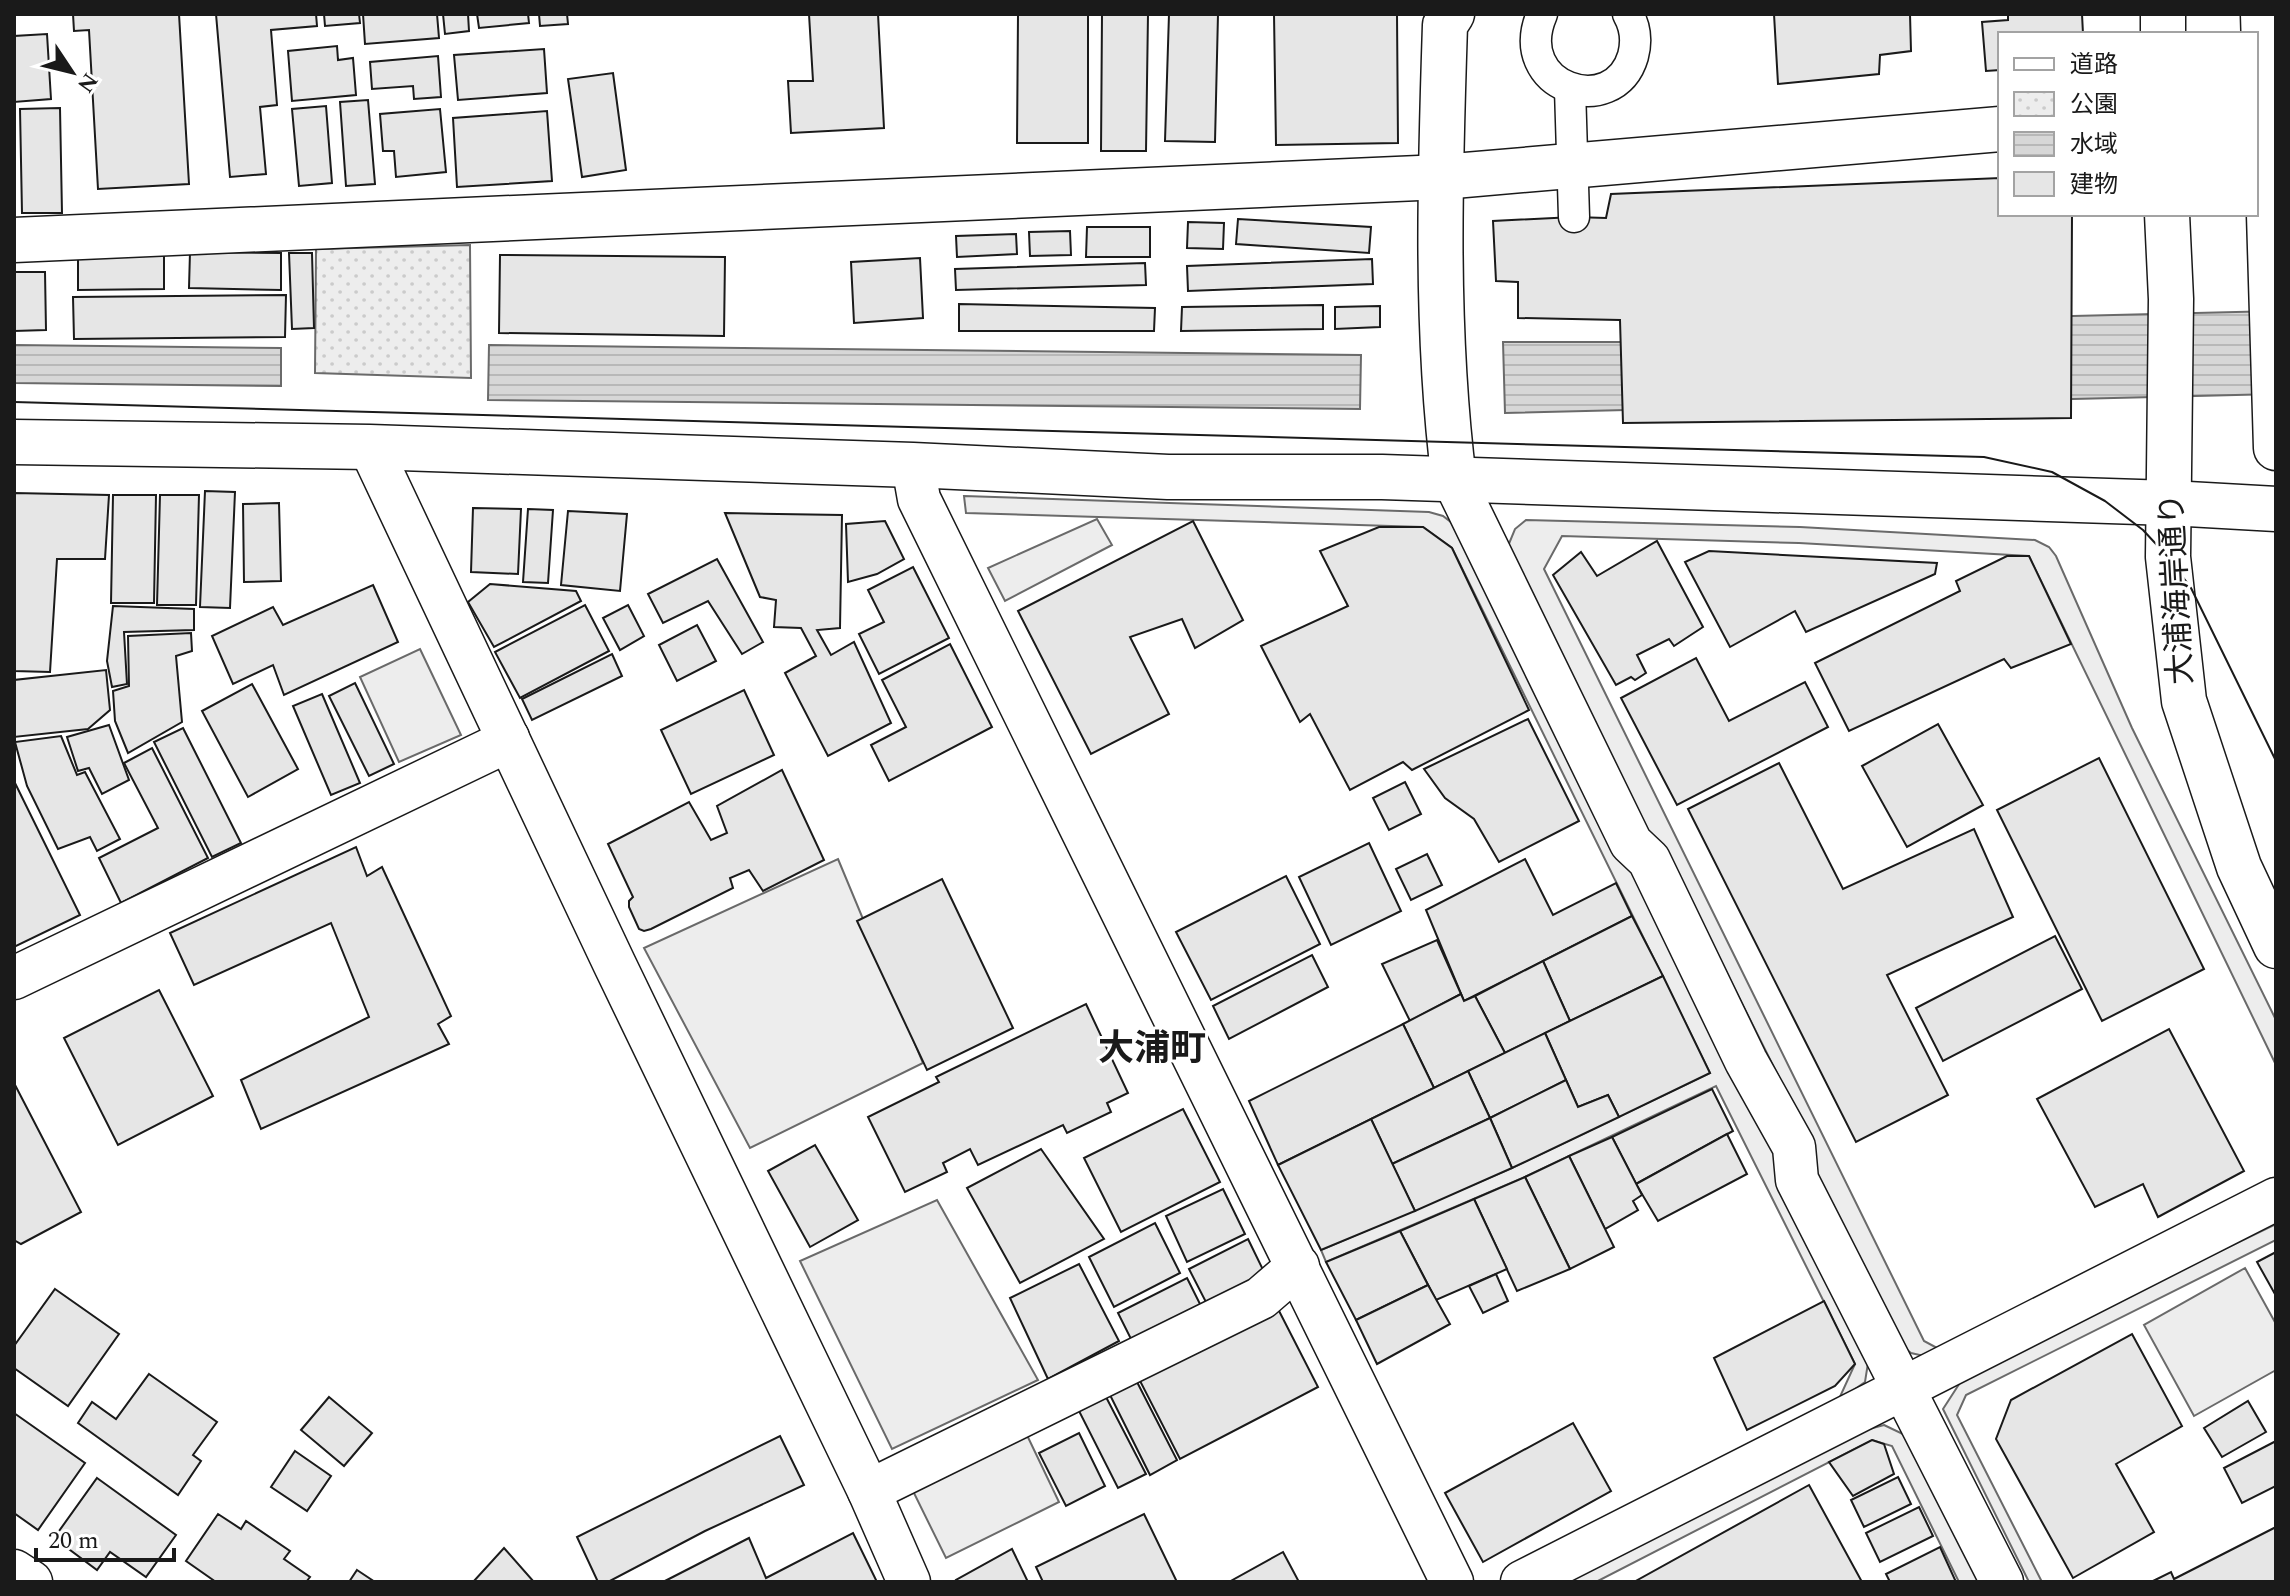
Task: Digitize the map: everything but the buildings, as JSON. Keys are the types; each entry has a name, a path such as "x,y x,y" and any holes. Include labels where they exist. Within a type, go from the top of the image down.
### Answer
{"main road":[{"path":"1452,14 1445,25 1440,213 1445,412 1454,480"},
{"path":"2263,14 2261,112 2276,448"},
{"path":"14,240 1442,177 1998,129"},
{"name":"大浦海岸通り","path":"2167,216 2171,299 2168,557 2184,701 2239,867 2276,946"},
{"path":"14,442 370,447 913,465 1168,477 1382,477 2276,509"}],"street":[{"path":"1542,14 1536,30 1536,48 1542,66 1553,80 1570,89 1588,91 1622,77 1632,61 1636,43 1634,25 1628,14"},
{"path":"1570,89 1574,217"},
{"path":"370,447 869,1491 909,1582"},
{"path":"913,465 919,499 1452,1582"},
{"path":"1454,480 1631,843 1649,860 1746,1061 1794,1147 1797,1180 2002,1582"},
{"path":"14,978 477,756 508,738"},
{"path":"1522,1582 2276,1199"},
{"path":"869,1491 1261,1298 1298,1266"},
{"path":"14,1571 31,1582"}],"green space":[{"path":"470,245 471,378 315,373 316,249"}],"shaded area":[{"path":"964,496 1429,512 1443,516 1452,523 1637,875 1778,1156 1868,1363 1865,1382 1838,1401 1855,1364 1716,1086 1525,1177 1326,1262 1321,1250 1512,1168 1710,1073 1452,548 1423,527 966,513"},
{"path":"1097,519 1112,545 1005,601 988,568"},
{"path":"1526,520 1800,527 2035,540 2049,547 2056,556 2132,728 2276,1020 2276,1065 2029,556 1799,543 1562,536 1544,569 1924,1341 1939,1349 1924,1356 1911,1353 1901,1345 1814,1170 1810,1139 1662,844 1643,831 1508,546 1515,529"},
{"path":"420,649 461,735 399,762 360,677"},
{"path":"838,859 923,1063 750,1148 644,948"},
{"path":"937,1200 1038,1380 892,1449 800,1261"},
{"path":"2276,1224 2276,1240 1966,1395 1957,1415 2042,1582 2029,1582 1943,1409 1965,1375"},
{"path":"2245,1268 2276,1324 2276,1370 2194,1416 2144,1325"},
{"path":"1884,1425 1905,1435 1987,1582 1959,1582 1892,1446 1872,1440 1596,1582 1562,1582 1858,1432"},
{"path":"1025,1431 1059,1502 946,1558 911,1487"}],"water":[{"path":"2276,311 2276,394 1505,413 1503,342 1640,342 2028,317"},
{"path":"14,345 281,348 281,386 14,383"},
{"path":"489,345 1361,355 1360,409 488,400"}],"tram line":[{"path":"14,402 1984,457 2052,472 2105,501 2143,530 2191,588 2276,761"}],"district":[{"name":"大浦町","path":"1152,1049"}]}
